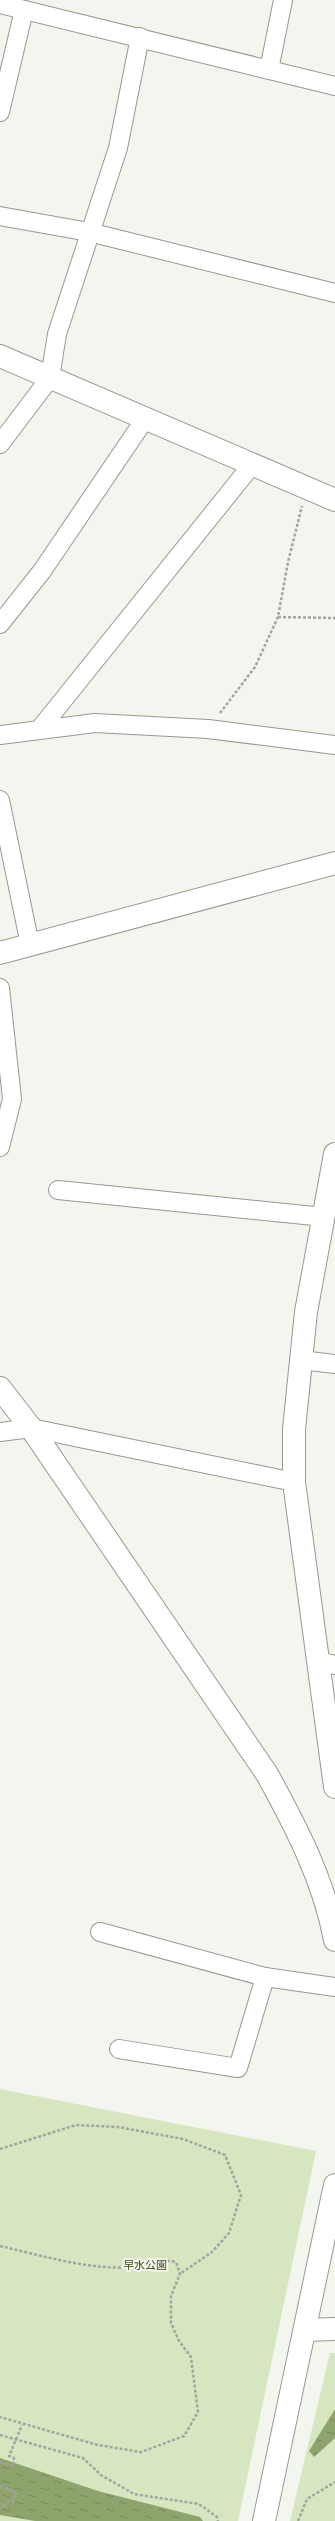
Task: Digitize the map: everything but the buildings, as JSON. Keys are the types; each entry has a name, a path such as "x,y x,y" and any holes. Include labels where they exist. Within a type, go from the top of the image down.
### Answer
{"street":[{"path":"269,70 283,0"},
{"path":"0,4 140,37 335,86"},
{"path":"0,112 24,10"},
{"path":"0,444 50,378 57,334 89,232 118,148 140,37"},
{"path":"0,216 89,232 335,293"},
{"path":"0,356 251,466 335,500"},
{"path":"0,624 42,571 145,419"},
{"path":"39,730 251,466"},
{"path":"0,735 96,723 208,729 335,745"},
{"path":"0,800 30,945"},
{"path":"0,953 335,863"},
{"path":"0,988 12,1100 0,1147"},
{"path":"335,1154 306,1312 294,1429 294,1482 327,1663 335,1787"},
{"path":"58,1190 324,1217"},
{"path":"301,1360 335,1364"},
{"path":"0,1388 31,1428 267,1774 296,1828 320,1881 335,1940"},
{"path":"0,1432 31,1428 294,1482"},
{"path":"100,1932 265,1977 335,1987"},
{"path":"119,2049 238,2068 265,1977"},
{"path":"264,2521 306,2330 335,2185"},
{"path":"306,2330 335,2328"}],"path":[{"path":"208,729 255,667 278,617 288,562 307,488"},
{"path":"278,617 335,618"},
{"path":"0,2149 76,2125 118,2127 183,2138 225,2155 241,2195 229,2233 212,2252 180,2274 171,2296 172,2323 179,2341 191,2357 198,2412 184,2436 142,2452 98,2445 0,2417"},
{"path":"0,2246 77,2264 138,2267 162,2259 176,2262 180,2274"},
{"path":"0,2462 13,2466 14,2458 9,2456 22,2424"},
{"path":"0,2435 83,2458 101,2475 134,2494 199,2504 217,2517 218,2521"},
{"path":"298,2521 307,2499 335,2482"},
{"path":"0,2486 16,2493 13,2502 7,2501 6,2507 0,2506"}],"green space":[{"name":"早水公園","path":"0,2089 316,2151 238,2521 0,2521"},
{"path":"330,2353 335,2353 335,2521 290,2521"}],"water":[{"path":"335,2409 335,2438 314,2457 309,2451"},
{"path":"0,2458 98,2491 200,2517 203,2521 35,2521 0,2515"}]}
